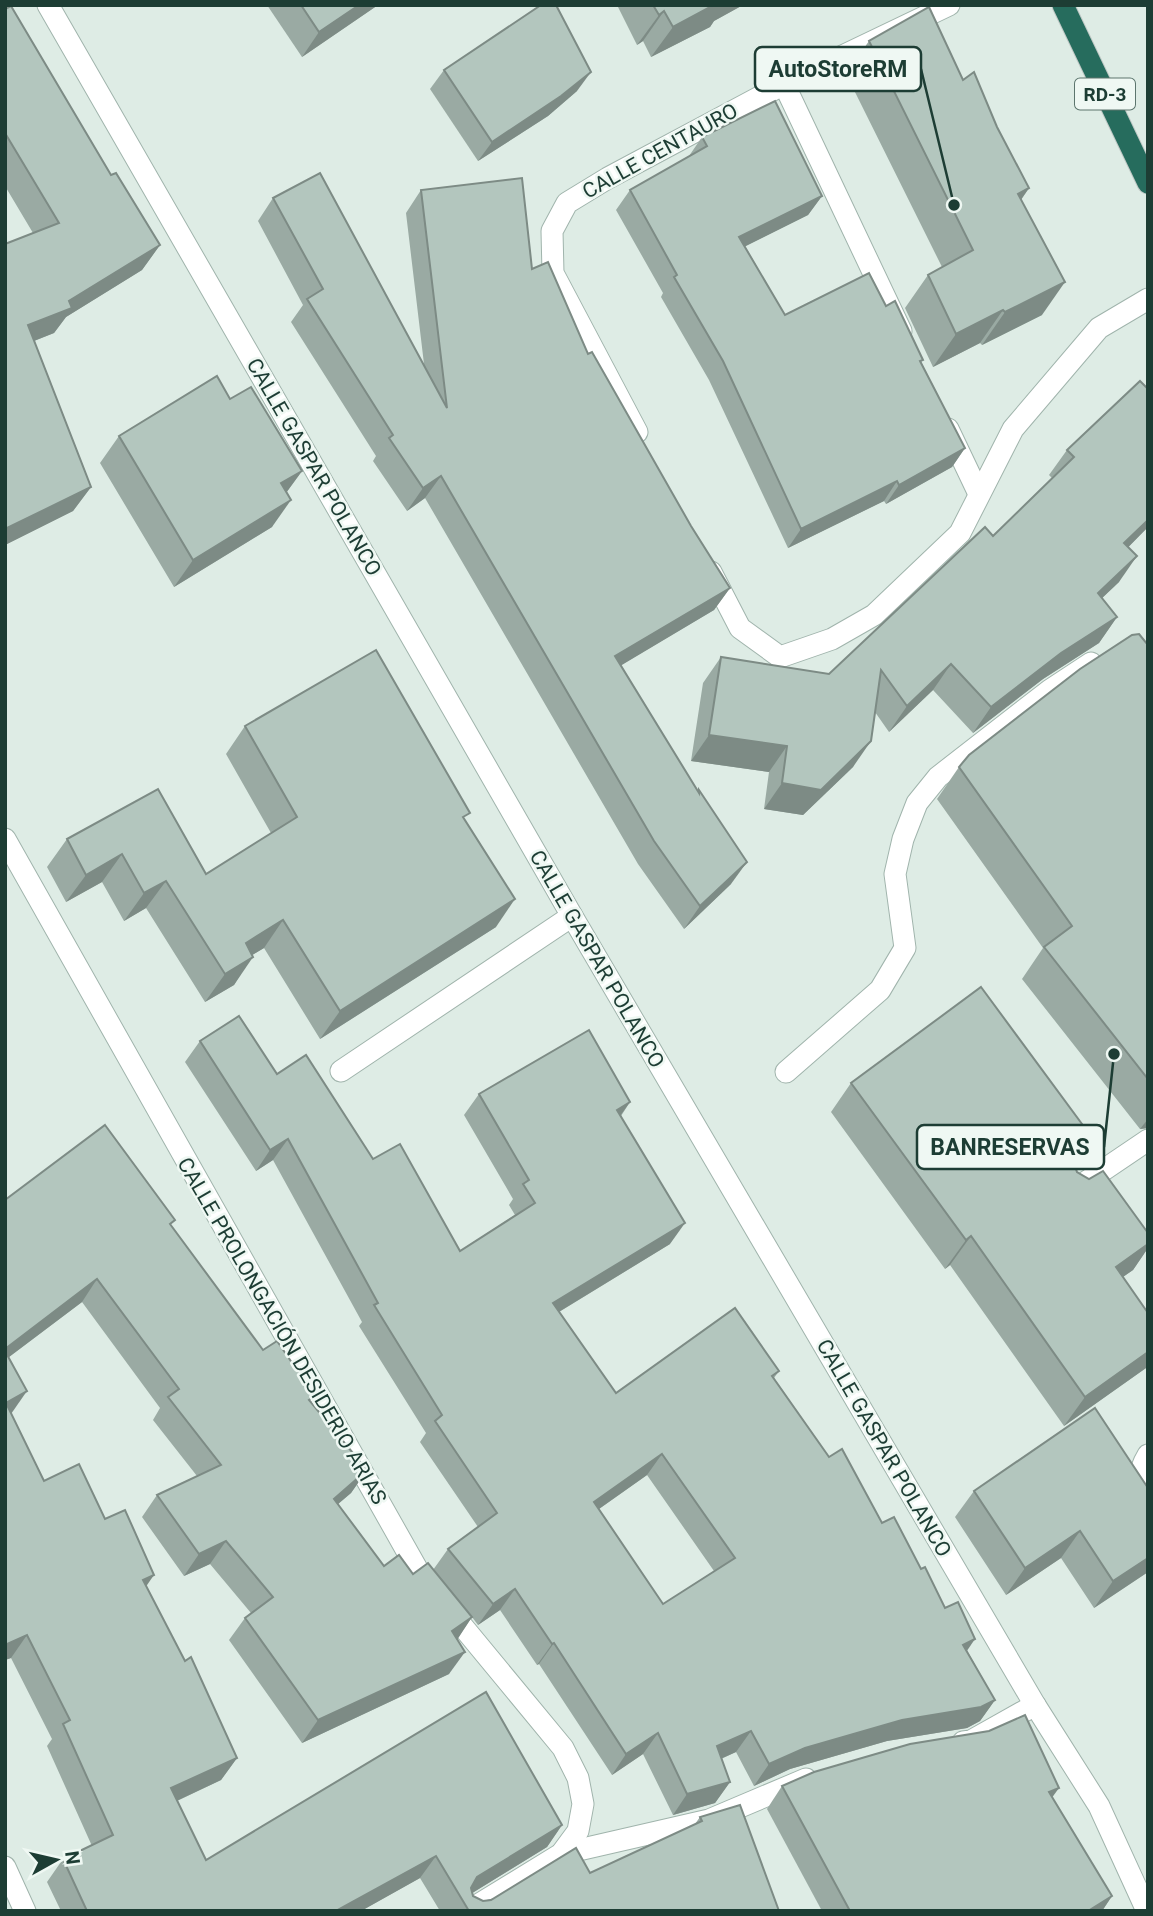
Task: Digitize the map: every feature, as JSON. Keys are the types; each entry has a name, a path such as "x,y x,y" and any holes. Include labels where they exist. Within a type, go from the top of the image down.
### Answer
{"highway":[{"name":"RD-3","path":"1063,5 1148,183"}],"street":[{"name":"CALLE GASPAR POLANCO","path":"48,5 572,916 1034,1705 1099,1807 1147,1911"},
{"name":"CALLE CENTAURO","path":"643,444 553,273 552,231 567,203 608,178 784,84 948,5"},
{"path":"784,84 908,345"},
{"path":"701,554 740,628 780,657 832,639 874,615 960,533 1013,429 1099,328 1148,299"},
{"path":"937,407 979,494"},
{"path":"786,1072 880,990 905,948 895,874 903,839 917,803 938,777 1050,690 1105,653"},
{"name":"CALLE PROLONGACIÓN DESIDERIO ARIAS","path":"5,839 421,1576 563,1748 578,1778 583,1804 578,1832 561,1854"},
{"path":"341,1071 572,916"},
{"path":"1068,1195 1148,1140"},
{"path":"1148,1455 1142,1465 1138,1482 1148,1505"},
{"path":"944,1745 971,1741 1034,1705"},
{"path":"468,1911 561,1854 709,1819 794,1782 831,1771"},
{"path":"5,1867 25,1911"}],"building":[{"path":"301,5 359,5 319,32"},
{"path":"541,5 556,5 591,72 561,96 492,142 444,70"},
{"path":"653,5 714,5 673,27 664,11 659,15"},
{"path":"11,6 111,175 116,173 160,245 69,301 72,308 28,325 91,487 5,529 5,244 59,223 5,133 5,9"},
{"path":"929,7 963,80 974,72 997,127 1029,188 1018,194 1065,282 956,334 928,275 973,250 869,41"},
{"path":"775,101 822,196 739,237 785,315 869,273 886,306 895,301 923,360 920,361 965,448 899,485 897,481 801,529 723,361 674,277 677,275 630,190 707,146 702,137"},
{"path":"320,173 447,408 421,190 522,178 532,269 548,262 588,354 592,352 691,526 730,588 615,656 699,793 699,790 747,862 700,906 654,841 441,476 423,488 389,438 393,435 307,299 323,289 273,198"},
{"path":"217,376 230,399 251,387 302,471 281,483 291,500 193,560 119,436"},
{"path":"1140,381 1148,389 1148,520 1124,543 1137,556 1098,593 1117,617 1061,653 991,707 951,664 907,706 881,670 871,741 821,790 782,783 787,746 709,735 721,657 829,674 985,527 993,536 1074,457 1067,450"},
{"path":"1139,634 1148,645 1148,1079 1044,947 1072,926 959,767 969,755 1080,669 1132,635"},
{"path":"376,650 470,813 463,817 515,899 340,1011 283,920 246,943 253,957 225,974 166,881 144,893 122,854 86,875 67,839 158,789 206,874 297,817 245,726"},
{"path":"981,987 1096,1143 1077,1159 1077,1172 1089,1179 1103,1171 1148,1233 1148,1244 1116,1267 1148,1313 1148,1352 1085,1397 971,1236 966,1240 851,1083"},
{"path":"239,1016 277,1074 306,1055 373,1159 400,1144 460,1251 535,1203 523,1184 529,1180 479,1094 589,1030 630,1102 617,1110 685,1223 553,1303 616,1393 735,1308 779,1371 772,1376 829,1457 842,1449 882,1523 894,1517 921,1569 925,1567 945,1608 958,1602 975,1639 963,1645 995,1700 981,1707 902,1720 805,1748 769,1764 751,1731 717,1746 730,1782 687,1794 658,1733 626,1754 554,1643 552,1644 515,1589 493,1604 448,1549 497,1513 435,1421 442,1415 374,1305 378,1303 288,1139 270,1150 200,1041","holes":["662,1454 735,1558 663,1604 594,1502"]},
{"path":"105,1125 175,1220 170,1224 263,1350 277,1341 315,1396 309,1400 367,1470 334,1499 384,1566 399,1555 413,1574 428,1563 472,1617 452,1631 465,1652 318,1720 245,1618 273,1597 226,1541 199,1554 157,1495 221,1465 168,1397 179,1389 97,1279 5,1349 5,1200"},
{"path":"5,1351 27,1391 6,1403 44,1481 79,1464 105,1519 125,1510 154,1575 143,1580 185,1661 191,1657 237,1758 171,1788 206,1860 486,1692 562,1825 477,1877 471,1888 473,1896 483,1901 491,1900 576,1848 590,1873 702,1821 700,1817 740,1805 779,1911 469,1911 436,1856 336,1911 87,1911 63,1859 113,1835 63,1724 70,1720 27,1635 5,1645"},
{"path":"1095,1408 1148,1488 1148,1558 1113,1581 1080,1531 1025,1568 974,1491"},
{"path":"1025,1715 1059,1788 1049,1792 1112,1896 1088,1911 850,1911 782,1786 814,1772 910,1744 989,1731"}],"place":[{"name":"AutoStoreRM","path":"954,205"},
{"name":"BANRESERVAS","path":"1114,1054"}]}
